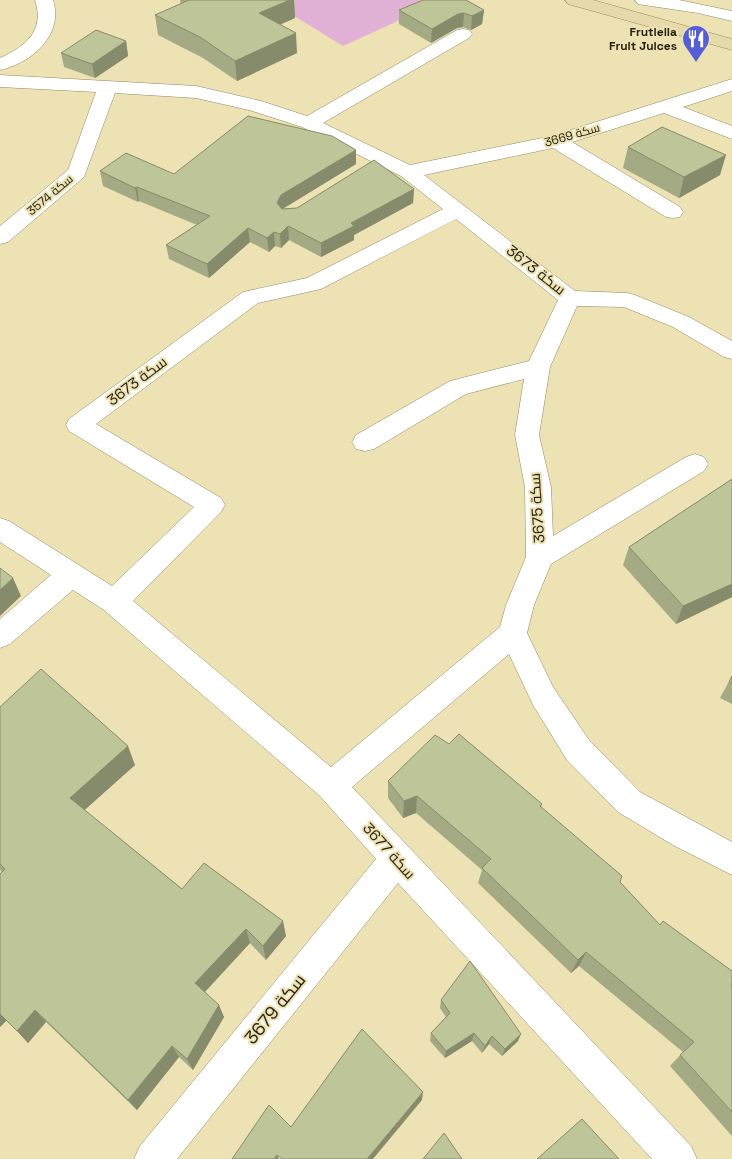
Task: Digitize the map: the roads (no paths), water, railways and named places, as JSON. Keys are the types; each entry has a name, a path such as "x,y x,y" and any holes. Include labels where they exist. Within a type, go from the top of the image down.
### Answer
{"main road":[{"path":"574,0 732,45"},
{"path":"622,0 732,31"}],"street":[{"path":"0,65 36,43 46,28 46,5 44,0"},
{"path":"644,0 698,8 732,16"},
{"path":"309,123 463,34"},
{"name":"سكة 3673","path":"0,81 196,92 254,105 309,123 373,164 408,172 570,298 627,300 681,322 732,351"},
{"name":"سكة 3669","path":"408,172 556,141 732,85"},
{"name":"سكة 3574","path":"0,237 77,173 107,88"},
{"path":"667,107 732,133"},
{"path":"556,141 672,212"},
{"name":"سكة 3673","path":"114,602 212,505 78,425 251,297 312,284 458,210"},
{"name":"سكة 3675","path":"513,632 520,605 540,556 538,486 527,435 538,367 570,298"},
{"path":"365,442 458,387 538,367"},
{"path":"540,556 695,464"},
{"name":"سكة 3677","path":"0,528 114,602 331,786 397,860 678,1159"},
{"path":"0,636 72,574"},
{"path":"331,786 513,632 543,696 578,750 629,802 732,859"},
{"name":"سكة 3679","path":"153,1159 397,860"}],"place":[{"name":"Frutiella Fruit Juices","path":"696,63"}]}
